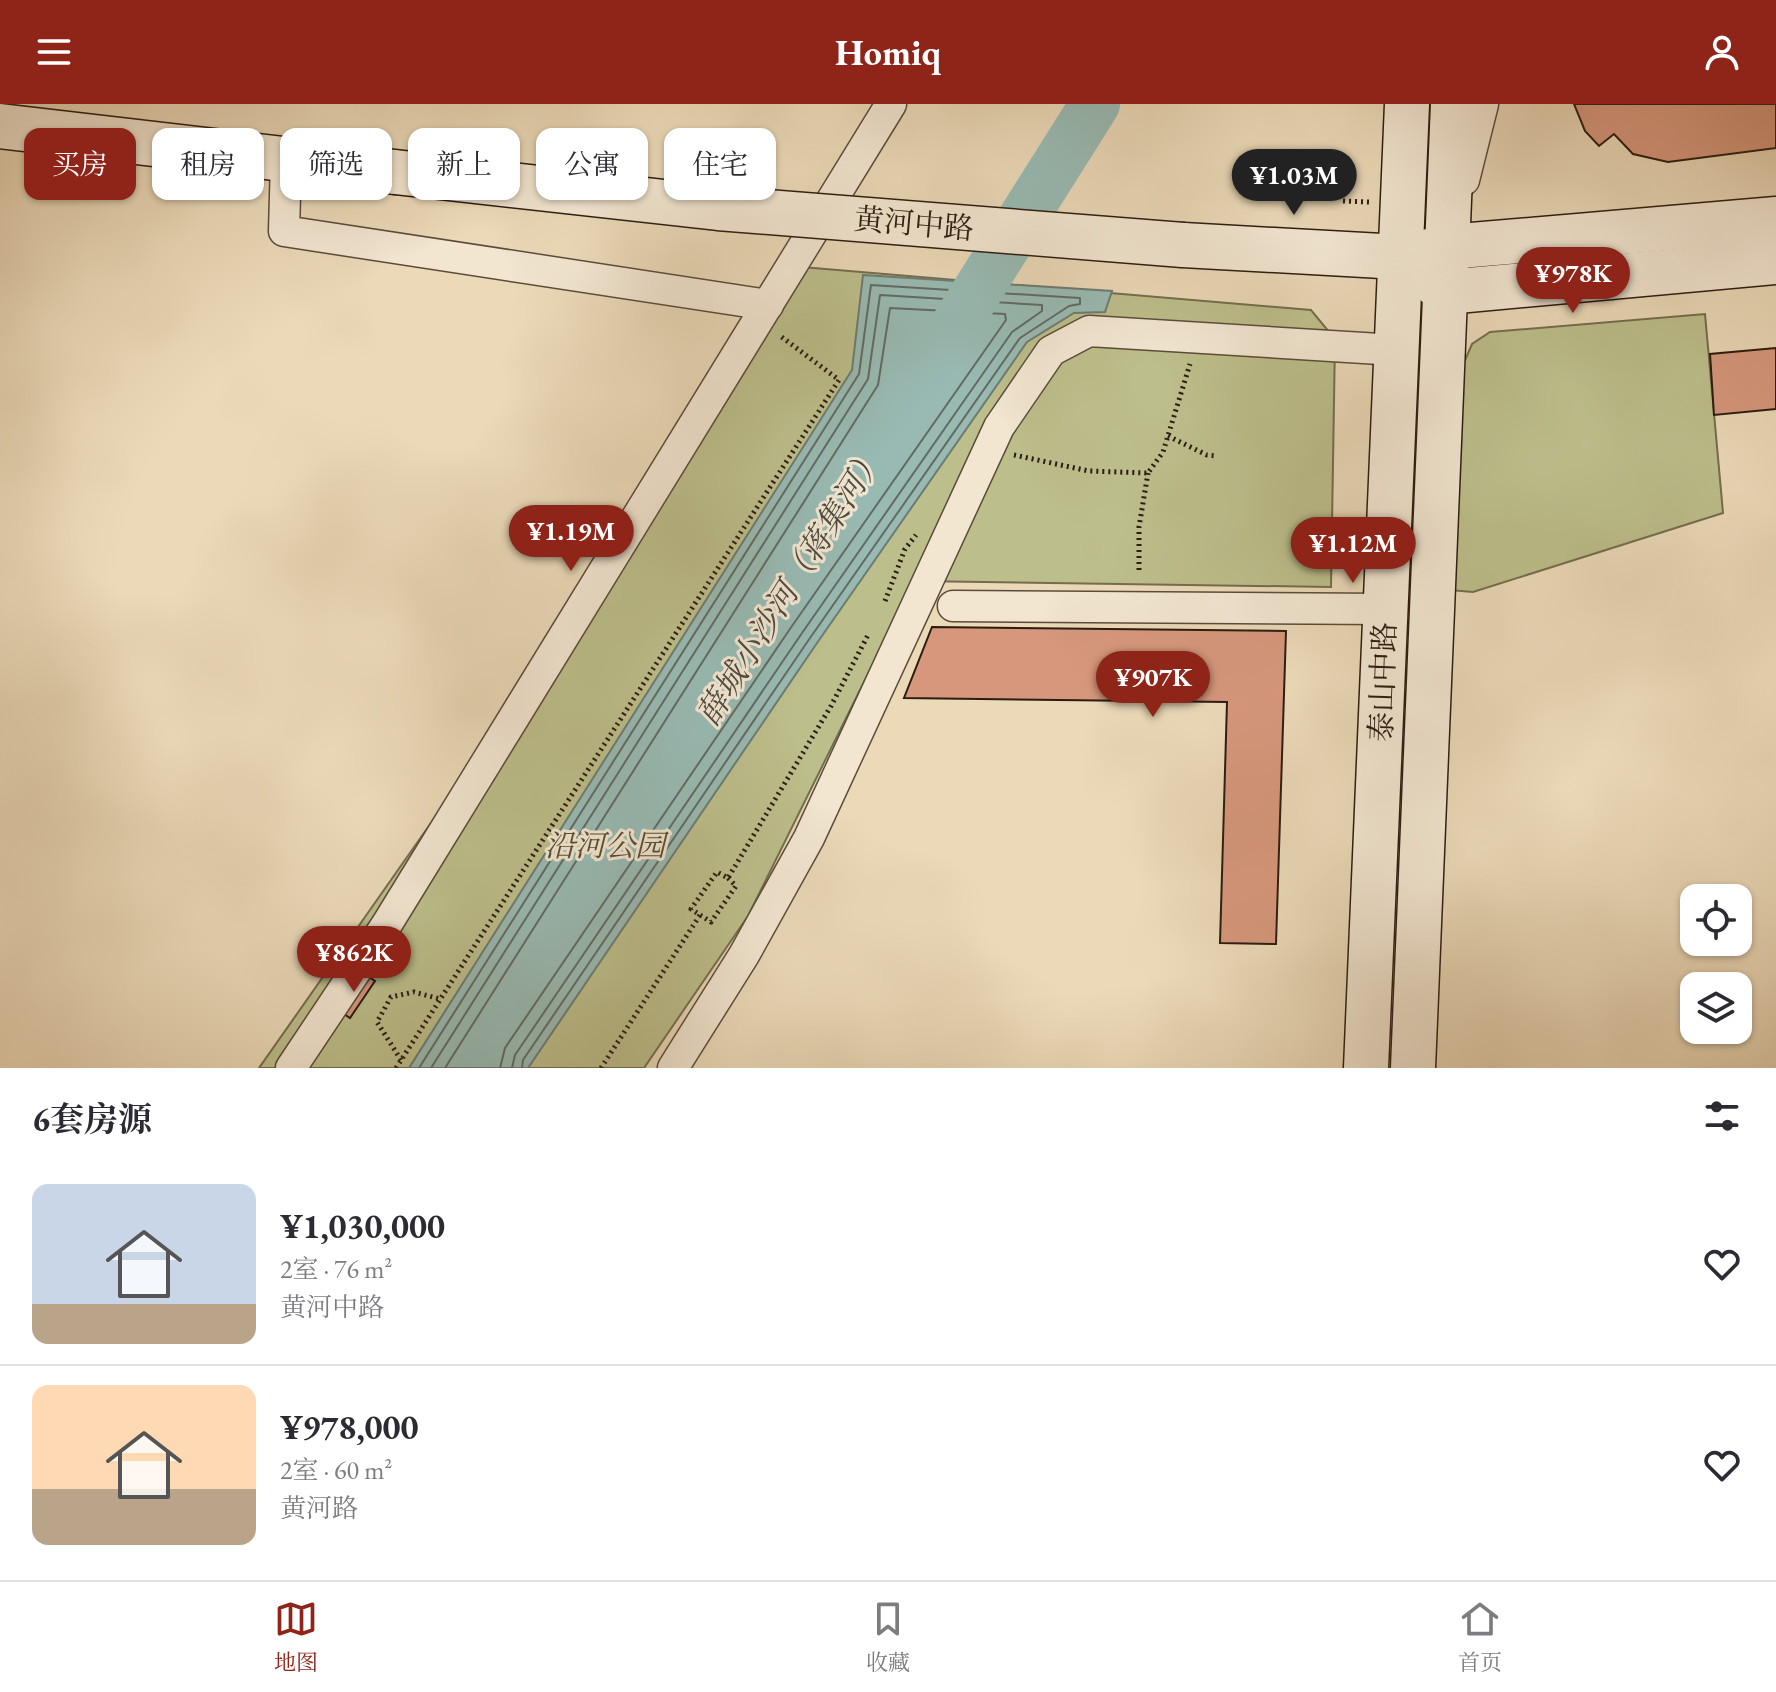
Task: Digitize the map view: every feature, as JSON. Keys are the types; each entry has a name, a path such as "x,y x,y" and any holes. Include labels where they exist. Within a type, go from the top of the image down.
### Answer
{"main road":[{"name":"泰山中路","path":"1366,1068 1407,104"},
{"name":"泰山中路","path":"1413,1068 1453,104"},
{"name":"黄河中路","path":"0,126 280,159"},
{"name":"黄河中路","path":"392,172 718,208 1183,245 1400,257 1448,247 1776,219"},
{"path":"1400,257 1446,292 1776,262"}],"street":[{"path":"291,1068 387,924 891,104"},
{"path":"1448,247 1483,104"},
{"path":"285,200 284,231 768,305"},
{"path":"673,1068 744,955 809,838 991,444 1051,351 1089,331 1396,350"},
{"path":"953,606 1386,609"}],"path":[{"path":"396,1068 839,380 778,334 768,305"},
{"path":"1139,570 1139,527 1148,473 1163,452 1195,338"},
{"path":"1168,436 1207,455 1217,456"},
{"path":"991,444 1010,454 1045,465 1124,474 1148,473"},
{"path":"885,604 888,587 905,549 919,532"},
{"path":"728,878 831,706 871,629"},
{"path":"717,872 728,878 736,886 711,922 691,909 717,872"},
{"path":"601,1068 700,915"},
{"path":"401,1060 377,1022 391,997 414,992 440,999"},
{"path":"372,1006 382,1012"}],"green space":[{"name":"沿河公园","path":"778,265 1311,310 1335,339 1331,587 914,581 748,916 644,1068 259,1068 452,793"},
{"path":"1705,314 1723,513 1473,592 1450,590 1460,372 1472,344 1490,332"}],"water":[{"path":"863,275 1112,291 1105,312 1074,313 1027,342 817,643 528,1068 409,1068 852,370"}],"building":[{"path":"1574,104 1776,104 1776,148 1668,162 1633,154 1614,134 1599,146 1585,131"},
{"path":"1776,348 1776,409 1714,415 1710,354"},
{"path":"932,627 1286,631 1276,944 1220,943 1227,702 904,698"},
{"path":"357,969 375,981 350,1018 332,1006"}],"waterway":[{"name":"薛城小沙河（蒋集河）","path":"947,339 1095,104"}]}
